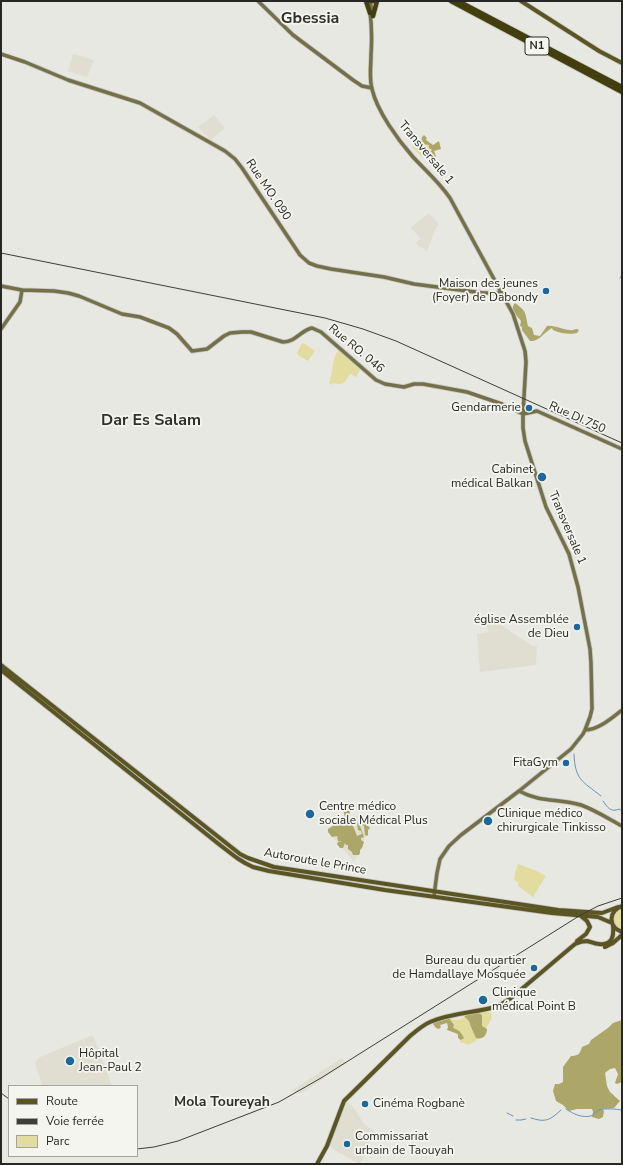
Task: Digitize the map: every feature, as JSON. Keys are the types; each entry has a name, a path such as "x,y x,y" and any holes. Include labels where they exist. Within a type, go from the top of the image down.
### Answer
{"highway":[{"path":"368,1 376,1 371,14 368,1"},
{"name":"N1","path":"451,1 622,92"},
{"name":"N1","path":"458,1 622,87"}],"main road":[{"path":"521,1 599,51 622,62"},
{"name":"Autoroute le Prince","path":"1,665 240,854 248,858 274,867 434,894 552,913 598,917 612,924 622,932"},
{"name":"Autoroute le Prince","path":"1,670 202,831 237,858 253,867 280,874 558,910 602,913 620,907"},
{"path":"316,1164 327,1146 344,1101 410,1036 422,1026 431,1022 496,1007 511,998 575,944 581,941 600,944 608,943 613,936 612,914 620,907"},
{"path":"568,950 589,930 589,923 580,916"},
{"path":"568,950 583,944 605,947 622,936"}],"street":[{"path":"258,1 293,35 357,83 362,86 372,88"},
{"name":"Transversale 1","path":"371,14 370,78 374,98 380,111 412,156 442,186 450,198 515,321 525,351 526,362 523,414 525,441 544,503 569,554 578,587 590,649 592,709 583,734 570,749 449,846 440,859 434,894"},
{"name":"Rue MO. 090","path":"1,54 25,62 68,80 140,103 225,151 242,168 300,255 309,263 332,270 384,277 414,284 483,293 501,293"},
{"path":"1,286 22,290 20,302 1,329"},
{"name":"Rue RO. 046","path":"22,290 68,293 122,314 136,315 169,328 178,334 192,351 207,349 230,333 251,332 287,342 312,328 321,332 376,380 385,384 404,387 414,384 423,384 467,392 502,404 523,414"},
{"name":"Rue DI.750","path":"523,414 537,411 622,449"},
{"path":"585,730 591,730 622,710"},
{"path":"519,790 528,796 544,800 581,805 622,826"}],"shaded area":[{"path":"73,54 94,60 87,77 68,71"},
{"path":"214,115 225,128 211,140 198,127"},
{"path":"424,135 427,138 426,140 433,145 439,141 441,149 434,151 436,156 434,161 436,166 431,163 432,160 429,153 432,150 429,148 429,145 422,142 422,137"},
{"path":"429,213 439,224 435,230 427,251 416,244 420,238 411,227"},
{"path":"515,303 522,308 525,313 528,326 532,328 534,335 540,336 547,326 567,330 579,330 577,333 568,334 553,330 552,328 536,340 530,341 520,326 521,321 513,310"},
{"path":"493,620 531,645 537,646 536,665 480,672 477,634 488,632 486,621"},
{"path":"348,810 350,811 348,819 350,819 350,822 353,822 357,836 362,834 361,831 358,830 357,823 362,820 365,821 370,828 367,836 365,835 364,826 361,824 360,826 364,837 361,838 361,840 364,842 359,855 353,855 348,849 348,845 345,843 343,848 340,848 337,844 338,842 342,842 338,841 337,836 332,837 328,832 328,829 334,825 345,821 344,812"},
{"path":"357,816 368,817 367,833 354,862 327,830"},
{"path":"477,1012 482,1015 482,1026 487,1029 483,1038 476,1038 469,1021 464,1016"},
{"path":"449,1018 454,1025 453,1028 460,1032 463,1036 464,1038 461,1040 458,1038 458,1034 447,1030 447,1023 440,1025 441,1027 439,1029 433,1024 433,1022"},
{"path":"622,1020 622,1082 617,1084 615,1083 618,1074 615,1068 610,1069 605,1073 607,1086 610,1092 620,1101 614,1108 602,1109 604,1111 603,1117 599,1119 592,1117 592,1109 577,1109 569,1111 556,1101 553,1091 555,1084 563,1082 563,1067 571,1056 578,1054 582,1047 589,1044 591,1040 613,1023"},
{"name":"Hôpital Jean-Paul 2","path":"90,1036 94,1037 112,1085 42,1085 35,1063 38,1058"},
{"path":"342,1058 347,1063 302,1093 291,1091"},
{"path":"346,1100 353,1107 364,1124 375,1132 360,1164 336,1151 330,1146 330,1139"}],"green space":[{"path":"422,137 433,147 422,157 412,147"},
{"path":"302,343 315,351 308,361 297,353"},
{"path":"339,350 342,351 360,370 356,377 350,374 347,380 343,383 333,383 332,385 329,383 335,356"},
{"path":"518,864 546,876 533,897 518,886 518,882 514,880"},
{"path":"622,907 622,931 618,929 612,920 614,912"},
{"path":"482,1011 492,1014 491,1020 480,1038 469,1045 460,1042 459,1037 447,1022 450,1019 458,1020 470,1015 477,1015"}],"waterway":[{"path":"574,754 578,775 584,783 601,796"},
{"path":"603,801 611,810 619,809 622,811"},
{"path":"566,1109 581,1116 591,1116 601,1109 622,1110"},
{"path":"531,1118 548,1120 561,1110"},
{"path":"507,1113 513,1116"},
{"path":"516,1120 526,1119"}],"railway":[{"path":"1,253 325,318 363,329 396,341 622,443"},
{"path":"138,1149 154,1147 178,1141 279,1102 321,1078 579,916 598,906 622,898"},
{"path":"1,1093 8,1098"}],"place":[{"name":"Maison des jeunes (Foyer) de Dabondy","path":"546,291"},
{"name":"Gendarmerie","path":"529,408"},
{"name":"Cabinet médical Balkan","path":"542,477"},
{"name":"église Assemblée de Dieu","path":"577,627"},
{"name":"FitaGym","path":"566,763"},
{"name":"Centre médico sociale Médical Plus","path":"310,814"},
{"name":"Clinique médico chirurgicale Tinkisso","path":"488,821"},
{"name":"Bureau du quartier de Hamdallaye Mosquée","path":"534,968"},
{"name":"Clinique médical Point B","path":"483,1000"},
{"name":"Hôpital Jean-Paul 2","path":"70,1061"},
{"name":"Cinéma Rogbanè","path":"365,1104"},
{"name":"Commissariat urbain de Taouyah","path":"347,1144"}],"district":[{"name":"Gbessia","path":"310,19"},
{"name":"Dar Es Salam","path":"151,421"},
{"name":"Mola Toureyah","path":"222,1103"}]}
